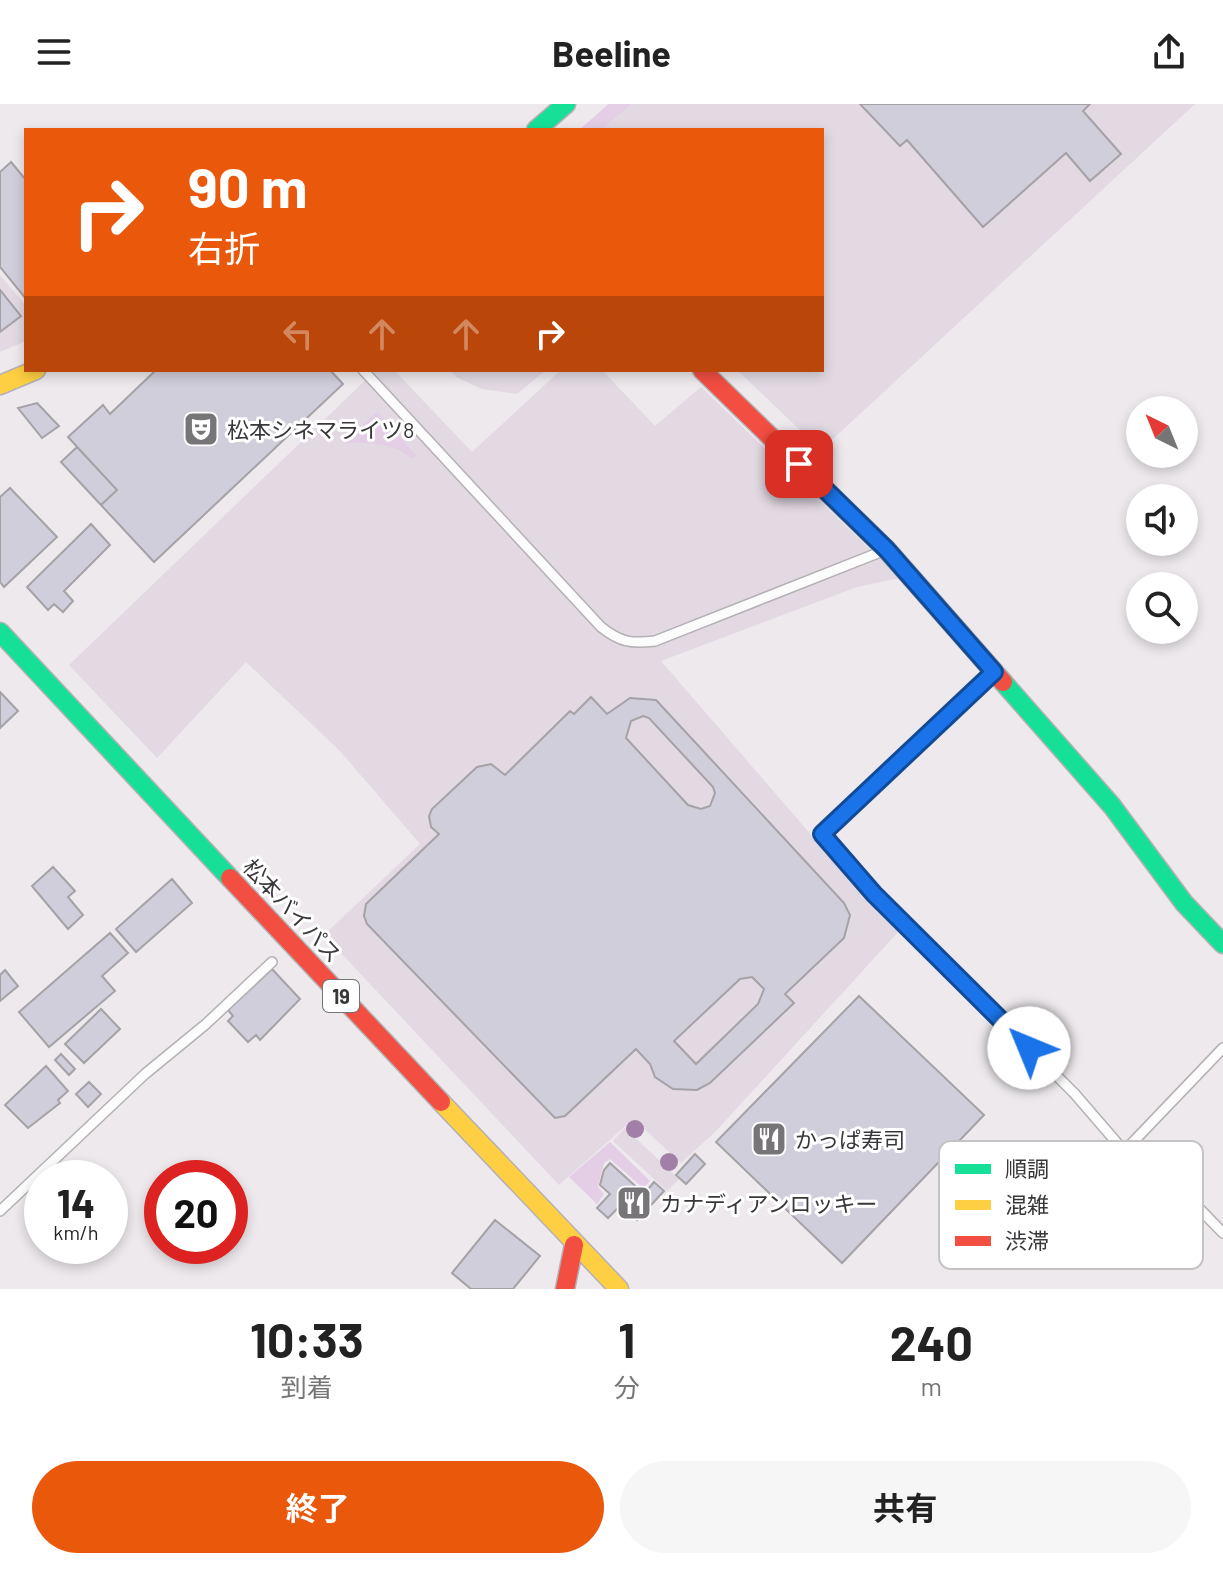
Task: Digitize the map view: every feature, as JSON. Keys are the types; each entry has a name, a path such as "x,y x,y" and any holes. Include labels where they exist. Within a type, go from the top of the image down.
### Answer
{"main road":[{"path":"538,128 566,104"},
{"path":"0,385 31,372"},
{"path":"704,372 887,550 1112,806 1184,903 1223,944"},
{"name":"松本バイパス","path":"0,632 574,1245 619,1289"},
{"path":"565,1289 574,1245"}],"lane":[{"path":"365,372 601,627 617,639 632,644 655,641 887,550"},
{"path":"994,672 822,834 874,894 1074,1093 1115,1141"},
{"path":"0,1211 145,1074 206,1024 272,962"},
{"path":"1134,1141 1223,1048"},
{"path":"1203,1212 1223,1233"}],"shaded area":[{"path":"609,104 1195,104 821,450 739,372 824,372 824,128 581,128"},
{"path":"609,104 631,104 603,128 581,128"},
{"path":"0,275 24,304 24,342 0,352"},
{"path":"374,372 396,372 472,452 559,372 604,372 655,426 701,387 900,578 857,587 661,661 857,888 900,930 716,1131 681,1163 637,1122 631,1121 559,1185 324,935 420,844 340,751 246,662 157,758 69,665"},
{"path":"452,372 544,372 517,394 482,389"},
{"path":"377,412 416,455 412,459 388,446 343,443"},
{"path":"625,1128 679,1179 667,1191 613,1141"},
{"path":"610,1142 650,1181 643,1188 610,1159 604,1163 598,1187 604,1194 597,1204 569,1177"}],"building":[{"path":"860,104 1090,104 1083,111 1121,154 1090,181 1066,153 983,227 907,140 900,146"},
{"path":"11,162 24,178 24,297 0,267 0,172"},
{"path":"0,290 21,316 0,332"},
{"path":"154,372 332,372 343,384 154,562 101,505 117,490 68,437 103,405 110,414"},
{"path":"37,403 59,426 42,438 18,408"},
{"path":"77,447 117,490 101,505 61,462"},
{"path":"10,488 57,537 4,587 0,582 0,497"},
{"path":"91,524 110,545 64,591 73,601 63,612 54,604 48,610 27,587"},
{"path":"0,692 18,711 0,728"},
{"path":"591,697 607,714 630,698 656,700 844,903 850,915 844,938 785,994 794,1003 710,1083 697,1090 673,1089 655,1077 650,1064 636,1049 565,1116 555,1118 367,924 364,916 366,904 439,834 431,827 429,816 432,809 477,767 491,764 505,775 570,711 574,714","holes":["643,716 649,718 713,787 715,793 710,806 701,809 688,805 626,738 631,721","752,977 764,989 758,1004 696,1064 674,1041 740,979"]},
{"path":"53,867 75,891 68,897 83,915 68,929 32,886"},
{"path":"172,879 192,903 136,952 116,929"},
{"path":"110,933 128,953 102,976 115,991 49,1047 19,1012"},
{"path":"272,969 300,999 260,1040 256,1035 248,1042 228,1021 233,1016 228,1010"},
{"path":"5,970 18,986 0,1001 0,975"},
{"path":"859,996 984,1115 959,1141 939,1141 939,1162 842,1263 716,1142"},
{"path":"101,1009 120,1029 84,1063 65,1044"},
{"path":"61,1054 75,1069 69,1075 55,1060"},
{"path":"46,1066 68,1091 58,1100 60,1103 28,1128 5,1105"},
{"path":"89,1082 101,1094 88,1107 76,1094"},
{"path":"695,1154 705,1164 686,1184 676,1175"},
{"path":"610,1163 644,1194 654,1182 664,1191 637,1220 621,1205 608,1218 597,1208 610,1194 600,1185 604,1170"},
{"path":"495,1220 540,1256 513,1289 471,1289 452,1273"}],"traffic: fast":[{"path":"538,128 566,104"},
{"path":"0,632 230,878"},
{"path":"1003,682 1112,806 1184,903 1223,944"}],"traffic: slow":[{"path":"0,385 31,372"},
{"path":"441,1102 619,1289"}],"traffic: jam":[{"path":"704,372 887,550 1003,682"},
{"path":"230,878 441,1102"},
{"path":"565,1289 574,1245"}],"place":[{"name":"松本シネマライツ8","path":"201,429"},
{"name":"かっぱ寿司","path":"769,1139"},
{"name":"カナディアンロッキー","path":"634,1203"}],"route":[{"path":"799,464 887,550 994,672 822,834 874,894 1029,1048"}]}
